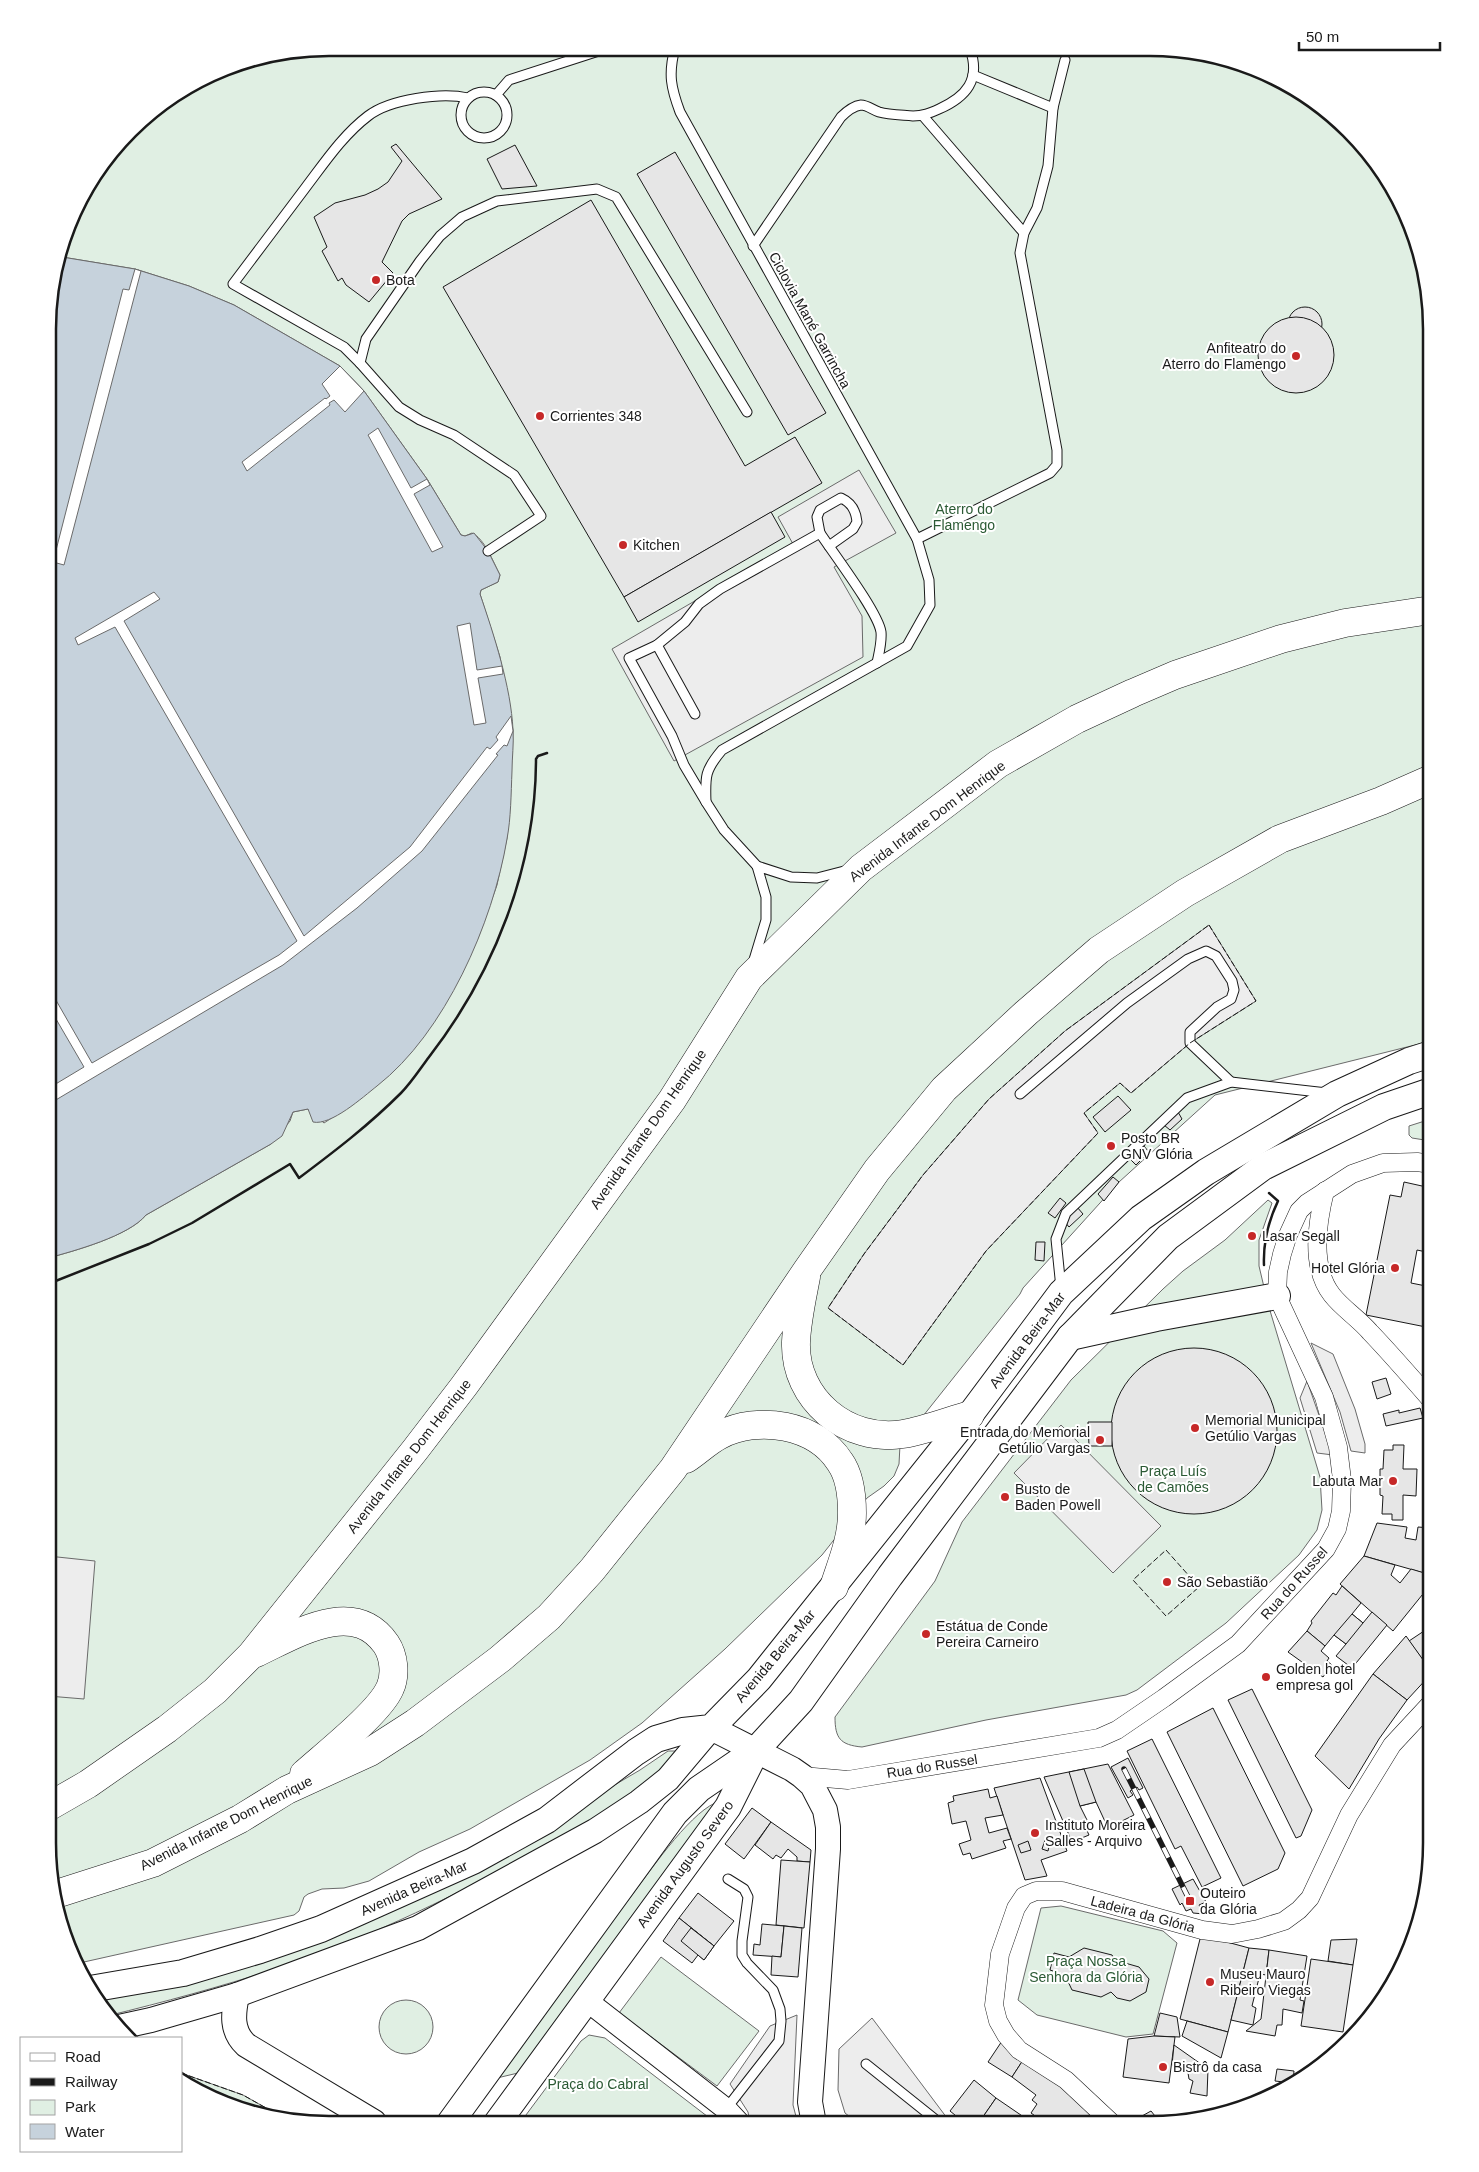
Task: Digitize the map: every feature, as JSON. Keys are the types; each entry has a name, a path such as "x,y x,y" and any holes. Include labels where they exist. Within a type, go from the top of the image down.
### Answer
{"highway":[{"name":"Avenida Infante Dom Henrique","path":"56,1802 88,1784 166,1729 215,1691 251,1655 464,1386 672,1100 749,978 861,868 998,764 1077,719 1133,693 1175,675 1281,639 1345,623 1423,611"},
{"name":"Avenida Infante Dom Henrique","path":"61,1892 153,1863 240,1819 287,1790 370,1752 415,1722 500,1659 549,1617 592,1570 673,1469 877,1170 944,1089 1026,1013 1099,950 1185,893 1280,839 1423,783"},
{"path":"807,1270 796,1343 800,1370 808,1389 822,1408 839,1423 859,1431 884,1435 903,1434 970,1415"},
{"path":"673,1469 721,1435 758,1425 779,1425 796,1429 812,1436 830,1448 841,1462 849,1481 852,1514 850,1542 834,1586"},
{"path":"251,1655 315,1627 339,1621 353,1621 369,1627 380,1637 389,1650 393,1675 390,1688 384,1697 373,1711 287,1790"}],"main road":[{"name":"Avenida Beira-Mar","path":"126,2025 237,1995 418,1928 595,1831 639,1802 668,1779 711,1728 759,1679 970,1415 1061,1293 1141,1218 1189,1183 1337,1094 1423,1057"},
{"path":"756,1750 801,1701 890,1576 1070,1337 1168,1237 1263,1167 1384,1108 1423,1094"},
{"path":"1070,1337 1156,1318 1277,1296"},
{"name":"Avenida Beira-Mar","path":"98,1988 183,1973 321,1929 473,1861 547,1820 636,1752 656,1740 683,1731 711,1728"},
{"name":"Rua do Russel","path":"711,1728 756,1750 802,1776 819,1796 825,1810 828,1827 810,2102 813,2116"},
{"name":"Avenida Augusto Severo","path":"502,2116 728,1807 756,1750"},
{"name":"Avenida Augusto Severo","path":"454,2116 676,1813 699,1789 756,1750"},
{"path":"237,1995 233,2012 234,2026 238,2038 246,2045 364,2116"}],"street":[{"name":"Rua do Russel","path":"802,1776 848,1780 1099,1738 1117,1730 1238,1644 1326,1550 1337,1529 1341,1511 1342,1480 1333,1425 1324,1397 1306,1355 1277,1296 1278,1272 1288,1234 1299,1212 1307,1202 1352,1174 1383,1163 1423,1163"},
{"path":"1325,1191 1319,1216 1318,1240 1324,1281 1331,1294 1368,1330 1423,1391"},
{"name":"Ladeira da Glória","path":"1104,2116 1066,2080 1019,2050 1006,2035 998,2021 994,2005 1000,1954 1016,1908 1024,1896 1036,1890 1062,1891 1202,1930 1232,1934 1284,1921 1299,1910 1310,1898 1354,1807 1392,1745 1423,1712"},
{"path":"586,2000 732,2116"}],"lane":[{"path":"496,95 509,80 583,56"},
{"name":"Ciclovia Mané Garrincha","path":"673,56 670,87 680,112 917,539 929,580 930,605 907,646 877,663"},
{"path":"753,246 841,116 850,109 862,105 880,112 923,116 954,102 962,96 970,84 974,63 972,56"},
{"path":"917,539 1050,473 1057,465 1057,450 1020,253 1024,233 1037,208 1048,166 1053,108 1065,60"},
{"path":"973,75 1053,108"},
{"path":"468,98 461,112 464,127 476,136 490,137 503,128 507,114 506,107 496,95 481,92 468,98 455,95 430,96 389,106 370,114 346,134 233,284 344,347 398,407 454,436 514,475 541,516 488,551"},
{"path":"923,116 1024,233"},
{"path":"360,363 366,339 420,261 440,236 462,217 498,201 597,189 616,197 747,412"},
{"path":"706,802 705,780 710,765 722,750 877,663 881,630 872,610 828,546 820,533 818,517 820,510 835,500 842,498 848,501 856,512 858,522 853,529 828,546"},
{"path":"749,978 766,920 766,897 757,866 724,830 706,802 684,765 672,736 629,658 657,645 685,622 699,604 720,589 820,533"},
{"path":"657,645 695,714"},
{"path":"757,866 790,877 817,878 838,871 861,868"},
{"path":"1020,1094 1127,1003 1188,959 1206,951 1216,956 1232,981 1234,990 1231,999 1217,1007 1190,1032 1190,1043 1231,1082"},
{"path":"1061,1293 1056,1239 1066,1213 1187,1098 1231,1082 1337,1094"},
{"path":"728,1879 744,1889 748,1897 742,1955 747,1963 774,1990 780,2009 781,2021 779,2041 732,2116"},
{"path":"866,2064 931,2116"}],"green space":[{"name":"Aterro do Flamengo","path":"330,56 1149,56 1203,62 1237,71 1270,84 1301,102 1343,136 1377,178 1402,225 1413,259 1420,294 1423,330 1423,1043 1215,1095 1119,1182 1023,1288 900,1445 899,1464 894,1476 867,1498 822,1555 725,1649 642,1723 590,1760 470,1829 419,1852 369,1881 344,1888 322,1889 308,1894 304,1897 299,1911 294,1915 84,1962 71,1930 62,1896 56,1842 56,1256 100,1242 127,1230 146,1215 271,1144 290,1121 293,1112 308,1109 324,1123 359,1100 478,938 497,885 507,838 513,731 500,657 480,594 481,590 498,582 500,575 481,540 472,533 465,536 461,535 427,479 364,391 340,366 234,305 189,286 135,269 66,258 84,209 113,163 149,124 193,93 209,84 242,71 294,59"},
{"path":"1423,1122 1423,1140 1412,1138 1409,1135 1409,1126"},
{"name":"Praça Luís de Camões","path":"1268,1200 1272,1203 1259,1240 1259,1266 1268,1304 1320,1477 1322,1510 1317,1530 1299,1555 1226,1623 1137,1690 1126,1695 986,1720 862,1747 848,1744 840,1739 836,1730 835,1717 935,1581 962,1522 1071,1380 1163,1289 1183,1271 1225,1240"},
{"path":"668,1751 679,1751 653,1778 601,1815 550,1844 416,1913 346,1943 254,1976 117,2014 104,1996 169,1981 540,1829 640,1770"},
{"path":"715,1803 518,2073 497,2078 545,2010 680,1832 704,1810"},
{"name":"Praça Nossa Senhora da Glória","path":"1061,1906 1163,1931 1177,1943 1153,2034 1126,2037 1037,2015 1018,2000 1041,1908"},
{"path":"661,1957 759,2031 717,2086 619,2013"},
{"path":"401,2000 411,2000 421,2004 429,2012 433,2027 429,2042 421,2050 411,2054 401,2054 391,2050 383,2042 379,2032 379,2022 383,2012 391,2004"},
{"name":"Praça do Cabral","path":"589,2035 605,2038 707,2116 525,2116 581,2041"},
{"path":"186,2075 243,2095 265,2107 225,2095"}],"shaded area":[{"path":"859,470 896,533 834,567 862,616 863,657 674,761 612,649 793,544 778,517"},
{"path":"1209,925 1256,1001 1190,1043 1131,1093 1120,1083 1084,1113 1098,1133 986,1251 903,1365 828,1308 864,1254 923,1175 989,1099 1065,1031"},
{"path":"1311,1343 1333,1354 1355,1409 1365,1444 1365,1453 1351,1451 1340,1412"},
{"path":"1307,1381 1333,1455 1317,1453 1300,1398"},
{"path":"1061,1425 1161,1526 1113,1573 1014,1473"},
{"path":"56,1557 95,1561 84,1699 56,1697"},
{"path":"797,2015 793,2105 796,2116 749,2116 730,2084 770,2026"},
{"path":"872,2018 946,2116 849,2116 845,2113 838,2090 839,2049"}],"water":[{"path":"66,258 135,269 189,286 234,305 340,366 364,391 427,479 461,535 465,536 474,533 488,551 500,575 498,582 481,590 480,594 496,644 509,696 513,740 511,806 508,831 500,872 490,906 478,940 444,1007 424,1037 402,1064 364,1097 329,1120 313,1122 308,1109 293,1112 282,1136 271,1144 146,1215 127,1230 100,1242 56,1256 56,330 59,294"},
{"path":"1194,1385 1213,1389 1229,1399 1239,1415 1243,1434 1239,1453 1229,1469 1213,1479 1194,1483 1175,1479 1159,1469 1149,1453 1145,1434 1149,1415 1159,1399 1175,1389"}],"pier":[{"path":"135,269 141,271 64,565 56,563 56,550 123,289 129,290"},
{"path":"340,366 364,391 345,412 334,400 329,403 330,405 247,471 242,462 330,396 322,384"},
{"path":"378,428 411,488 427,479 430,485 414,494 443,547 432,552 368,435"},
{"path":"154,592 160,599 124,621 304,936 410,847 487,747 490,749 498,740 496,737 511,716 513,731 507,746 504,745 496,754 498,755 422,851 357,908 283,965 56,1100 56,1084 84,1067 56,1019 56,1000 92,1063 279,955 297,941 115,627 78,645 75,638"},
{"path":"470,623 477,670 502,666 503,674 478,678 486,723 474,725 457,626"}],"building":[{"path":"396,144 442,199 409,214 402,221 382,262 393,273 369,302 346,285 342,278 338,281 322,251 327,247 314,217 335,203 365,195 388,182 402,161 391,147"},
{"path":"515,145 537,186 502,189 487,159"},
{"path":"675,152 826,413 788,435 637,174"},
{"path":"591,200 745,466 795,437 822,483 624,597 443,287"},
{"path":"1305,307 1312,308 1317,312 1321,317 1321,331 1317,336 1312,340 1305,341 1298,340 1293,336 1289,331 1288,324 1289,317 1293,312 1298,308"},
{"name":"Anfiteatro do Aterro do Flamengo","path":"1304,317 1317,323 1328,334 1334,347 1332,370 1317,387 1304,393 1288,393 1275,387 1260,370 1258,347 1264,334 1281,319"},
{"path":"771,512 785,537 638,622 624,597"},
{"path":"1118,1096 1131,1110 1105,1132 1093,1117"},
{"path":"1178,1112 1182,1119 1170,1130 1164,1125"},
{"path":"1143,1145 1149,1152 1136,1165 1130,1159"},
{"path":"1113,1177 1119,1182 1104,1201 1098,1194"},
{"name":"Hotel Glória","path":"1404,1182 1423,1186 1423,1251 1417,1250 1411,1283 1423,1285 1423,1326 1366,1315 1390,1195 1401,1197"},
{"path":"1060,1198 1066,1203 1055,1218 1048,1213"},
{"path":"1077,1207 1083,1214 1069,1227 1065,1222"},
{"path":"1036,1242 1045,1242 1044,1261 1035,1260"},
{"name":"Memorial Municipal Getúlio Vargas","path":"1194,1348 1226,1354 1253,1372 1271,1399 1277,1431 1271,1463 1253,1490 1226,1508 1194,1514 1162,1508 1135,1490 1117,1463 1111,1431 1117,1399 1135,1372 1162,1354"},
{"path":"1386,1378 1391,1394 1377,1399 1372,1382"},
{"path":"1420,1408 1423,1418 1386,1426 1383,1414 1399,1410 1399,1413"},
{"name":"Entrada do Memorial Getúlio Vargas","path":"1088,1422 1112,1422 1112,1446 1089,1446"},
{"path":"1393,1445 1404,1445 1403,1469 1417,1469 1416,1496 1403,1495 1403,1520 1392,1520 1392,1514 1382,1514 1383,1496 1380,1495 1380,1469 1383,1469 1384,1450 1393,1450"},
{"path":"1377,1523 1407,1527 1405,1538 1416,1540 1418,1527 1423,1527 1423,1573 1364,1556"},
{"path":"1364,1556 1395,1565 1391,1575 1400,1583 1411,1569 1423,1573 1423,1594 1393,1631 1340,1584"},
{"path":"1342,1586 1361,1603 1352,1614 1363,1623 1372,1612 1387,1625 1352,1668 1336,1656 1346,1644 1334,1635 1325,1646 1307,1631 1312,1623 1311,1621 1333,1593 1336,1595"},
{"path":"1352,1614 1363,1623 1346,1644 1334,1635"},
{"path":"1307,1631 1325,1646 1321,1651 1329,1658 1327,1661 1332,1665 1323,1677 1288,1652"},
{"path":"1423,1632 1423,1660 1409,1641"},
{"path":"1406,1636 1423,1660 1423,1683 1407,1700 1373,1674"},
{"path":"1373,1674 1407,1700 1379,1739 1349,1789 1315,1756"},
{"path":"1252,1689 1312,1810 1301,1836 1296,1838 1228,1700"},
{"path":"1213,1708 1285,1853 1278,1869 1243,1886 1167,1732"},
{"path":"1152,1739 1221,1878 1202,1887 1181,1846 1175,1849 1127,1751"},
{"path":"1128,1758 1143,1788 1139,1790 1137,1787 1130,1791 1133,1795 1128,1798 1111,1767"},
{"path":"1108,1764 1134,1815 1108,1828 1096,1802 1080,1806 1087,1820 1083,1822 1089,1835 1072,1842 1044,1777"},
{"path":"1084,1769 1096,1802 1080,1806 1069,1772"},
{"name":"Instituto Moreira Salles - Arquivo","path":"1040,1778 1067,1851 1041,1860 1047,1876 1025,1880 994,1788"},
{"path":"988,1789 990,1798 997,1796 1003,1815 985,1818 989,1833 1007,1828 1011,1839 1003,1841 1006,1848 972,1859 970,1853 963,1855 959,1844 971,1840 966,1821 952,1824 948,1803 954,1801 953,1796"},
{"path":"752,1808 771,1822 744,1859 725,1844"},
{"path":"771,1822 811,1850 810,1862 797,1861 797,1857 788,1849 781,1858 776,1855 773,1859 755,1845"},
{"path":"1045,1840 1050,1842 1048,1851 1042,1849"},
{"path":"1028,1841 1031,1850 1021,1853 1018,1845"},
{"path":"781,1860 810,1862 804,1928 776,1925"},
{"path":"1193,1879 1206,1902 1199,1905 1204,1914 1193,1913 1191,1909 1186,1911 1182,1903 1180,1905 1172,1889"},
{"path":"698,1893 734,1921 714,1946 679,1918"},
{"path":"679,1918 714,1946 704,1960 698,1955 692,1963 663,1941"},
{"path":"762,1924 784,1926 781,1957 753,1955 754,1944 760,1945"},
{"path":"784,1926 802,1928 798,1977 771,1975 772,1956 781,1957"},
{"path":"691,1928 714,1946 704,1960 681,1941"},
{"path":"1201,1935 1249,1948 1228,2032 1180,2019"},
{"path":"1357,1939 1353,1965 1328,1961 1331,1940"},
{"path":"1084,1948 1112,1955 1118,1965 1125,1963 1139,1967 1149,1979 1146,1992 1130,2001 1117,1998 1111,1992 1101,1997 1072,1990 1065,1975 1050,1970 1054,1953 1069,1957"},
{"path":"1249,1948 1269,1950 1266,1975 1260,1974 1252,2006 1256,2008 1253,2025 1231,2020"},
{"path":"1269,1950 1307,1956 1300,2000 1304,2001 1302,2013 1283,2009 1282,2025 1277,2025 1275,2036 1246,2031 1261,2019"},
{"path":"1311,1959 1353,1965 1343,2032 1301,2026"},
{"path":"1160,2013 1177,2017 1180,2037 1154,2036"},
{"path":"1187,2021 1228,2032 1221,2058 1182,2036"},
{"path":"1154,2036 1175,2037 1169,2083 1123,2077 1128,2039"},
{"path":"1002,2041 1025,2057 1012,2077 988,2062"},
{"path":"1174,2045 1208,2069 1207,2096 1190,2093 1193,2081 1189,2079 1188,2073 1172,2065"},
{"path":"1025,2057 1093,2109 1088,2116 1035,2116 1031,2113 1037,2104 1032,2100 1036,2095 1012,2077"},
{"path":"1277,2069 1294,2071 1294,2074 1281,2082 1275,2081"},
{"path":"974,2080 996,2098 984,2116 956,2116 950,2111"},
{"path":"996,2098 1022,2116 984,2116"},
{"path":"1151,2111 1155,2116 1149,2116 1142,2116"}],"railway":[{"path":"1124,1769 1190,1901"}],"fence":[{"path":"1209,925 1256,1001 1190,1043 1131,1093 1120,1083 1084,1113 1098,1133 986,1251 903,1365 828,1308 864,1254 923,1175 989,1099 1065,1031 1209,925"},
{"path":"1166,1550 1199,1587 1166,1616 1133,1580 1166,1550"},
{"path":"186,2075 243,2095 265,2107"}],"wall":[{"path":"56,1281 149,1244 192,1223 290,1164 299,1178 339,1148 405,1089 452,1025 473,990 507,917 519,879 528,839 534,799 536,759 538,756 547,753"},
{"path":"1264,1265 1264,1248 1267,1232 1271,1216 1278,1201 1269,1193"}],"place":[{"name":"Bota","path":"376,280"},
{"name":"Anfiteatro do Aterro do Flamengo","path":"1296,356"},
{"name":"Corrientes 348","path":"540,416"},
{"name":"Kitchen","path":"623,545"},
{"name":"Posto BR GNV Glória","path":"1111,1146"},
{"name":"Lasar Segall","path":"1252,1236"},
{"name":"Hotel Glória","path":"1395,1268"},
{"name":"Memorial Municipal Getúlio Vargas","path":"1195,1428"},
{"name":"Entrada do Memorial Getúlio Vargas","path":"1100,1440"},
{"name":"Labuta Mar","path":"1393,1481"},
{"name":"Busto de Baden Powell","path":"1005,1497"},
{"name":"São Sebastião","path":"1167,1582"},
{"name":"Estátua de Conde Pereira Carneiro","path":"926,1634"},
{"name":"Golden hotel empresa gol","path":"1266,1677"},
{"name":"Instituto Moreira Salles - Arquivo","path":"1035,1833"},
{"name":"Outeiro da Glória","path":"1190,1901"},
{"name":"Museu Mauro Ribeiro Viegas","path":"1210,1982"},
{"name":"Bistrô da casa","path":"1163,2067"}]}
